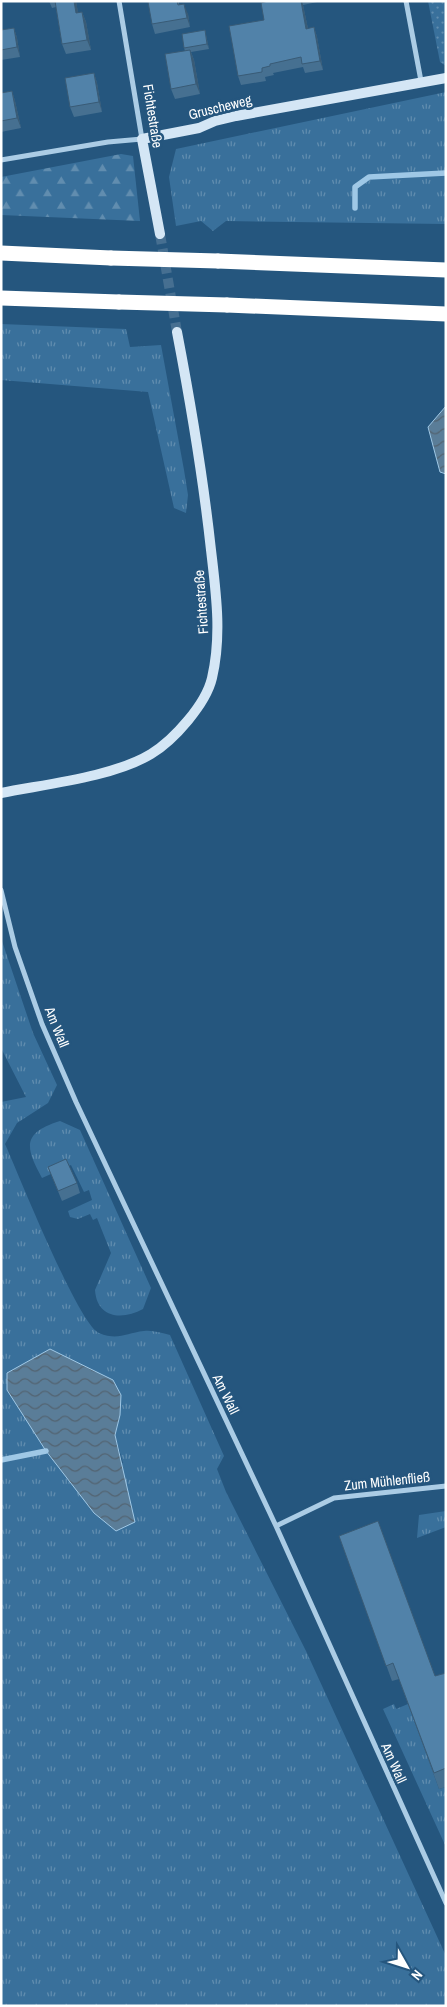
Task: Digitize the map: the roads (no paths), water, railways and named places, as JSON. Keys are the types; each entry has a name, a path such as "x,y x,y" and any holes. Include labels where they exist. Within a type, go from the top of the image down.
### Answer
{"highway":[{"path":"1,254 446,270"},
{"path":"1,298 446,314"}],"street":[{"name":"Fichtestraße","path":"119,1 160,234"},
{"path":"406,1 421,81"},
{"name":"Gruscheweg","path":"1,160 108,142 142,139 199,128 215,120 421,81 446,78"},
{"name":"Fichtestraße","path":"1,793 102,772 127,765 151,754 171,738 186,722 200,703 212,680 219,616 202,469 177,332"},
{"name":"Am Wall","path":"1,890 15,947 42,1024 171,1306 276,1526 446,1903"},
{"name":"Zum Mühlenfließ","path":"276,1526 334,1498 446,1486"}],"water":[{"path":"446,406 446,474 440,472 428,427"},
{"path":"50,1349 113,1380 121,1395 120,1415 115,1435 135,1522 116,1531 94,1513 46,1451 7,1390 7,1373"}],"waterway":[{"path":"355,208 355,187 369,177 446,173"},
{"path":"1,1460 46,1451"}],"tunnel":[{"path":"160,234 177,332"}]}
